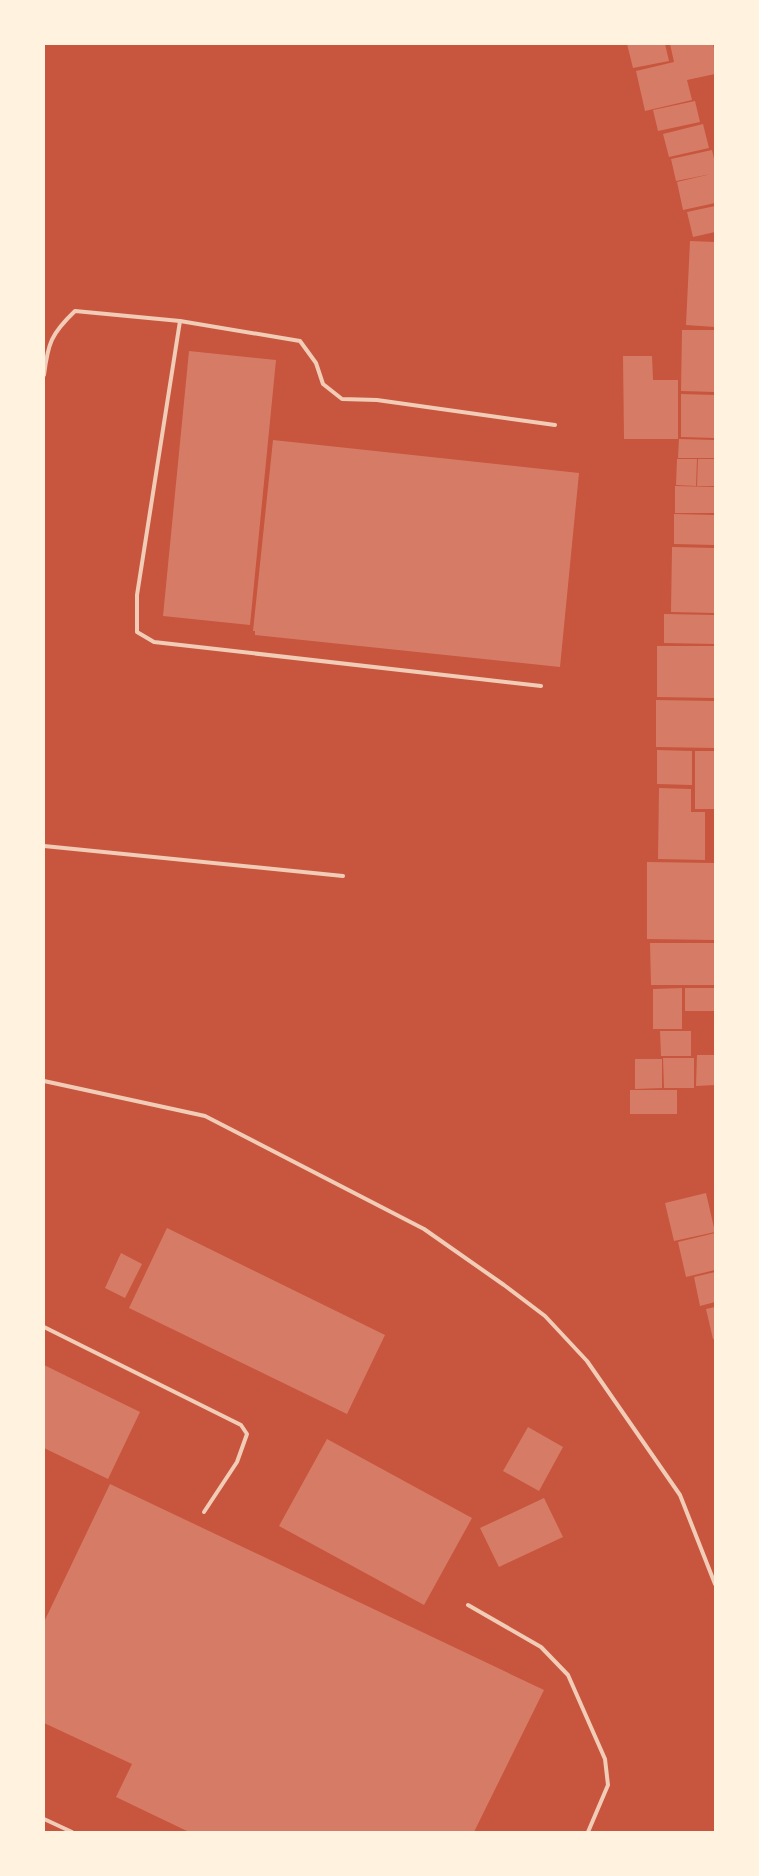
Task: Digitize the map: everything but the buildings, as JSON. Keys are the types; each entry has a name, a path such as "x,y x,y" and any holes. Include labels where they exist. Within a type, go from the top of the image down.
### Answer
{"lane":[{"path":"44,375 48,347 61,324 75,311 180,321 300,341 316,363 323,384 342,399 377,400 555,425"},
{"path":"180,321 137,595 138,632 154,642 541,686"},
{"path":"44,846 342,876"},
{"path":"44,1081 205,1116 424,1229 511,1290 545,1316 588,1361 680,1495 715,1584"},
{"path":"44,1327 241,1425 247,1434 237,1462 204,1512"},
{"path":"468,1604 540,1647 568,1675 605,1759 608,1785 588,1832"},
{"path":"44,1819 72,1832"}]}
